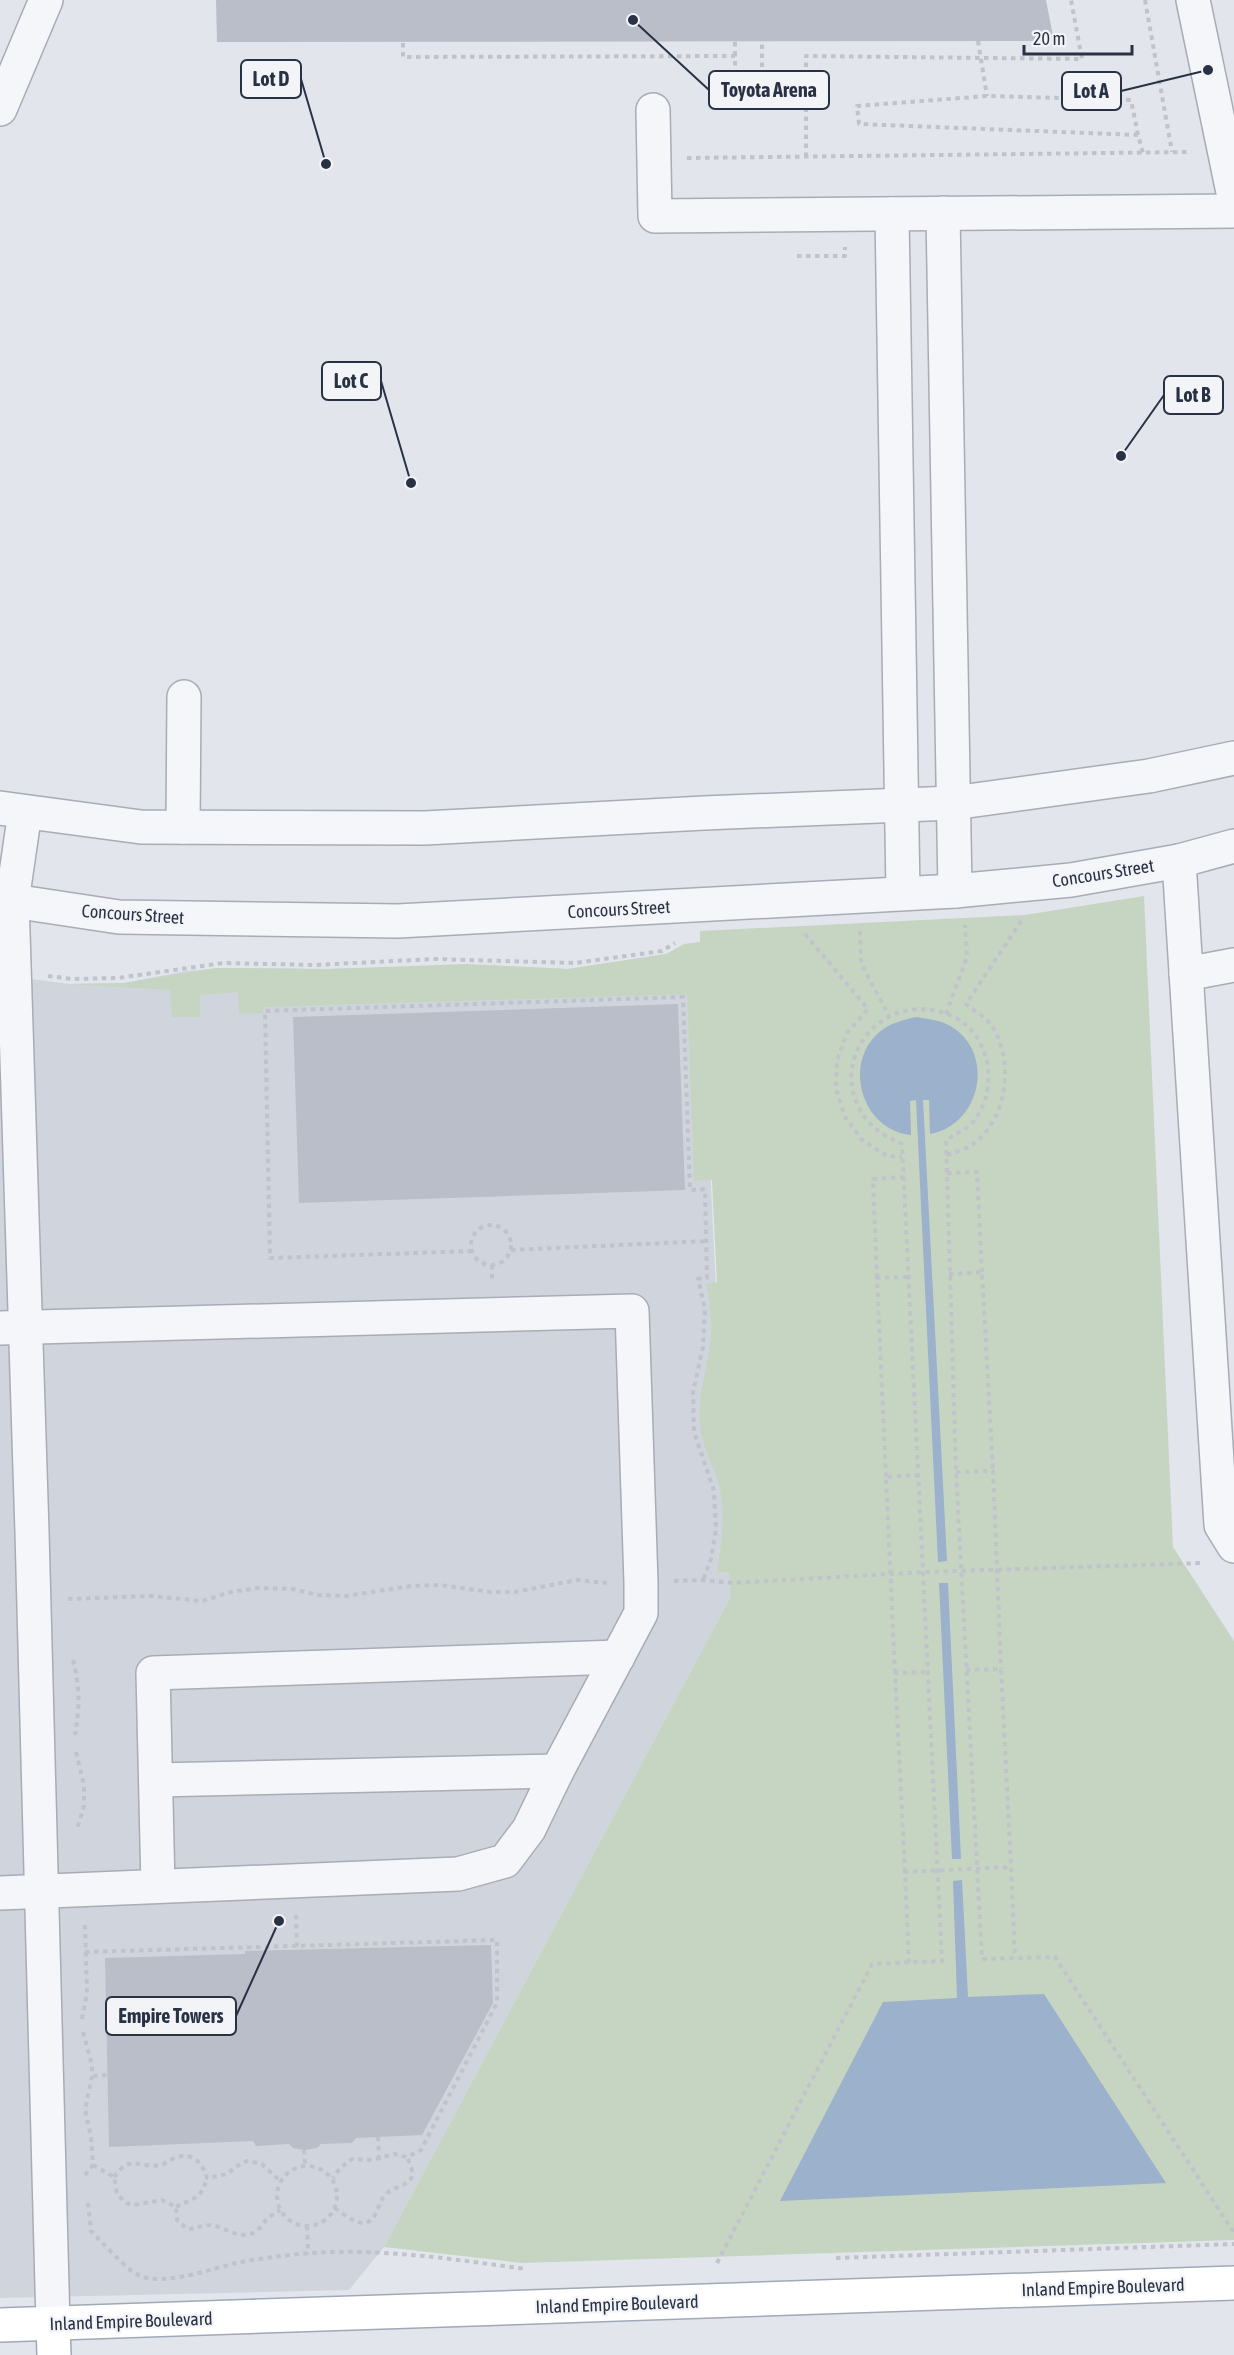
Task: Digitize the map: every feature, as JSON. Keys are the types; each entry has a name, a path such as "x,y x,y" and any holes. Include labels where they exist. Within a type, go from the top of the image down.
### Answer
{"main road":[{"name":"Inland Empire Boulevard","path":"0,2325 53,2339 1234,2283"}],"street":[{"path":"0,110 46,0"},
{"path":"1193,0 1234,197"},
{"path":"653,110 655,216 1234,211"},
{"path":"943,213 955,891"},
{"path":"892,214 903,893"},
{"path":"183,827 184,697"},
{"path":"53,2339 32,1521 12,1328 14,972 6,900 12,810 141,827 424,828 953,803 1149,776 1234,758"},
{"name":"Concours Street","path":"6,900 118,917 398,921 955,891 1071,880 1179,861 1234,846"},
{"path":"1179,861 1221,1525 1234,1546"},
{"path":"1186,974 1234,965"},
{"path":"0,1893 458,1874 505,1861 529,1829 557,1771 641,1613 632,1311 12,1328"},
{"path":"158,1886 153,1673 618,1657"},
{"path":"156,1780 557,1771"}],"path":[{"path":"806,157 806,56 1082,59 1071,0"},
{"path":"1145,0 1172,152"},
{"path":"978,41 987,96"},
{"path":"735,42 735,100 762,100 762,42"},
{"path":"403,43 403,57 735,56"},
{"path":"1138,135 859,124 857,106 987,96 1131,100 1143,153"},
{"path":"653,159 1224,151"},
{"path":"797,256 845,256 845,244"},
{"path":"947,1155 969,1146 976,1140 989,1127 1001,1102 1006,1076 1003,1050 991,1025 966,1004 1023,919"},
{"path":"946,1014 968,957 965,922"},
{"path":"860,928 861,963 889,1016"},
{"path":"803,931 868,1009 847,1032 837,1060 836,1089 845,1117 862,1140 887,1156 902,1157"},
{"path":"14,972 74,979 118,978 223,963 315,965 434,959 575,963 662,951 677,941"},
{"path":"472,1251 270,1258 265,1011 683,997 690,1190 705,1189 708,1241 707,1278 698,1279 705,1309 703,1347 693,1392 694,1432 715,1500 716,1529 711,1559 703,1580"},
{"path":"728,2262 717,2263 872,1964 942,1961 902,1144 868,1122 856,1102 852,1081 854,1059 863,1038 889,1016 897,1012 919,1008 941,1011 962,1022 978,1038 987,1060 990,1082 984,1105 970,1125 946,1140 956,1472 963,1571 975,1869 981,1959 1055,1957 1234,2234"},
{"path":"947,1173 977,1172 1015,1958"},
{"path":"903,1177 873,1179 909,1963"},
{"path":"487,1224 494,1224 506,1231 510,1237 511,1250 504,1261 492,1265 479,1261 472,1251 472,1238 475,1232 487,1224"},
{"path":"511,1250 708,1241"},
{"path":"950,1274 982,1272"},
{"path":"877,1278 909,1277"},
{"path":"956,1472 993,1471"},
{"path":"886,1477 919,1475"},
{"path":"62,1599 151,1596 202,1601 231,1592 258,1588 292,1589 318,1595 346,1596 429,1585 491,1592 515,1592 577,1580 602,1583 703,1580 734,1583 924,1572 1204,1563"},
{"path":"73,1659 80,1689 80,1708 74,1736"},
{"path":"966,1671 1001,1669"},
{"path":"895,1674 928,1672"},
{"path":"75,1747 84,1785 84,1806 78,1823 76,1839 82,1854 87,1993 81,2023 93,2076 85,2110 92,2137 93,2165 84,2174 86,2186"},
{"path":"905,1872 1011,1867"},
{"path":"85,1952 497,1940 497,2003 421,2150 407,2157 393,2154 379,2159 352,2159 340,2168 333,2178"},
{"path":"93,2076 107,2075"},
{"path":"378,2137 379,2159"},
{"path":"304,2150 305,2165"},
{"path":"189,2156 202,2165 207,2178 205,2187 198,2198 176,2207 162,2200 134,2205 126,2203 117,2193 114,2177 119,2169 130,2163 160,2165 174,2158 189,2156"},
{"path":"335,2208 354,2222 370,2221 386,2195 405,2185 409,2180 412,2168 407,2157"},
{"path":"207,2178 227,2174 241,2163 248,2161 262,2164 280,2181"},
{"path":"93,2165 114,2177"},
{"path":"305,2165 321,2168 333,2178 338,2193 335,2208 324,2221 307,2226 292,2222 280,2210 277,2195 280,2181 290,2170 305,2165"},
{"path":"87,2197 91,2231 138,2275 152,2278 182,2277 238,2263 308,2254 376,2252 414,2254 526,2269"},
{"path":"176,2207 177,2220 187,2229 214,2225 226,2231 247,2234 255,2232 269,2217 280,2210"},
{"path":"307,2226 308,2254"},
{"path":"834,2258 1234,2244"}],"shaded area":[{"path":"699,942 731,1596 384,2247 349,2290 0,2298 0,975 70,984 124,983 186,971 223,968 325,969 484,965 568,969 666,954"}],"green space":[{"path":"1144,896 1173,1547 1234,1641 1234,2240 522,2263 384,2247 731,1596 729,1572 717,1572 722,1538 722,1504 718,1481 701,1432 699,1415 711,1335 706,1284 717,1282 712,1180 694,1181 687,994 264,1007 263,1013 239,1014 238,992 200,995 200,1017 172,1017 170,990 70,984 124,983 216,968 328,969 467,964 568,969 666,954 684,944 700,942 700,931 1025,915"}],"water":[{"path":"916,1017 939,1021 952,1027 966,1039 974,1054 978,1071 971,1104 961,1117 947,1128 930,1134 929,1100 923,1100 947,1561 938,1562 916,1100 910,1101 911,1135 894,1130 880,1121 869,1108 862,1092 860,1076 862,1059 869,1043 882,1030 894,1023"},
{"path":"939,1583 948,1583 961,1859 952,1859"},
{"path":"962,1880 968,1997 1044,1994 1166,2183 780,2201 883,2002 957,1998 953,1881"}],"building":[{"path":"216,0 1046,0 1054,41 217,42"},
{"path":"678,1004 685,1190 299,1203 293,1017"},
{"path":"491,1945 493,2003 422,2135 356,2138 352,2143 321,2144 317,2148 304,2150 293,2148 289,2144 256,2146 253,2141 109,2147 105,1958 245,1954 245,1951"}],"place":[{"name":"Toyota Arena","path":"633,20"},
{"name":"Lot A","path":"1208,70"},
{"name":"Lot D","path":"326,164"},
{"name":"Lot B","path":"1121,456"},
{"name":"Lot C","path":"411,483"},
{"name":"Empire Towers","path":"279,1921"}]}
